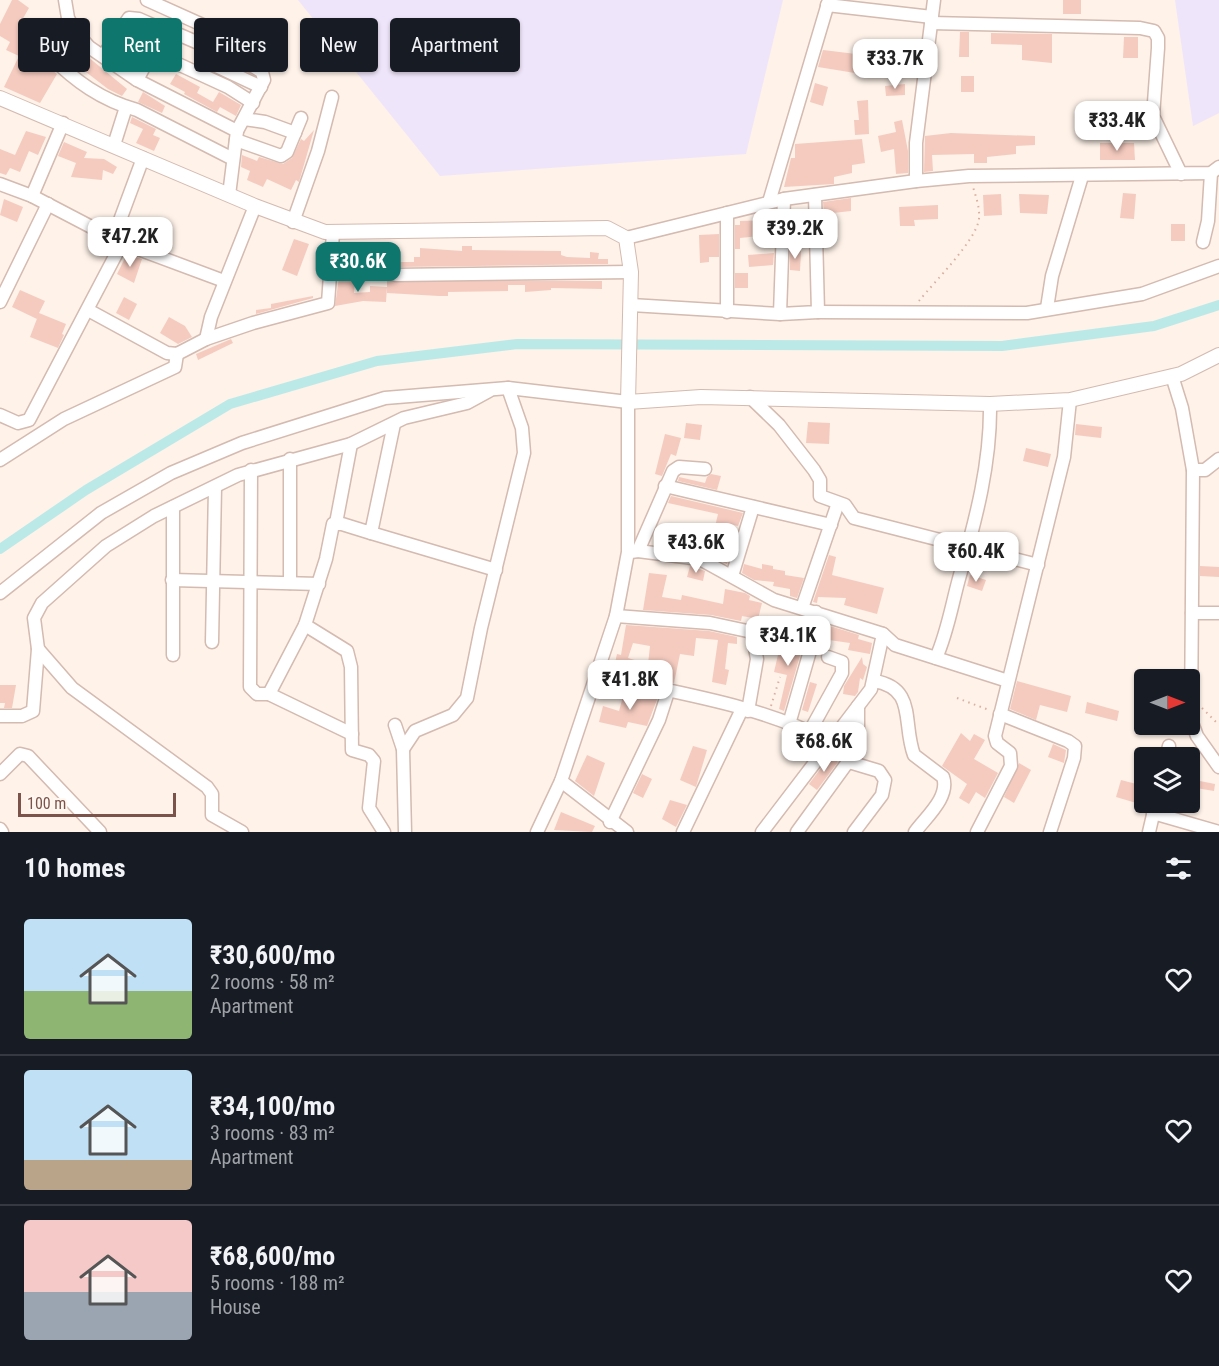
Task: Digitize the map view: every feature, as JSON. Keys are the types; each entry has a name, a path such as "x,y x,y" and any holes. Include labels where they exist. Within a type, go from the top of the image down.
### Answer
{"street":[{"path":"65,0 68,18 80,39 102,55"},
{"path":"147,0 194,21"},
{"path":"916,181 916,143 934,0"},
{"path":"770,202 828,3 931,20 1140,28 1154,32 1158,38 1158,48 1153,116 1181,174"},
{"path":"182,66 228,87 253,103"},
{"path":"67,72 80,84 173,127 233,159"},
{"path":"126,72 236,136 281,156 287,152 301,118"},
{"path":"137,80 141,72"},
{"path":"228,72 261,87"},
{"path":"229,195 236,136 264,80 262,72"},
{"path":"293,222 318,151 332,97"},
{"path":"0,98 255,207 293,222 333,232 607,228 626,238 784,199 916,181 969,176 1181,174 1215,170 1203,242"},
{"path":"114,145 126,107"},
{"path":"244,119 266,122 295,133"},
{"path":"32,196 63,123"},
{"path":"0,415 18,423 27,422 88,310 117,241 143,158"},
{"path":"1047,308 1052,276 1082,176"},
{"path":"0,184 32,196 117,241 224,281"},
{"path":"815,195 818,312"},
{"path":"780,314 784,199"},
{"path":"0,302 48,204"},
{"path":"206,339 224,281 255,207"},
{"path":"727,213 727,312"},
{"path":"88,310 167,353 177,354 206,339 253,323 324,306 330,300 333,232"},
{"path":"626,238 631,272 628,402 633,552"},
{"path":"631,310 780,314 818,312 985,315 1027,313 1142,294 1219,266"},
{"path":"331,269 374,270 396,275 631,272"},
{"path":"0,460 64,419 175,367 177,354"},
{"path":"0,593 101,513 171,473 242,443 385,398 508,388 628,402 701,397 990,404 1070,400 1181,374 1219,355"},
{"path":"1172,376 1182,408 1193,470 1191,720 1197,736 1219,767"},
{"path":"404,749 415,731 453,715 468,698 524,453 522,428 508,388"},
{"path":"0,716 22,716 33,711 38,649 34,618 42,603 106,546 132,528 251,470 351,444 404,418 467,403 492,389"},
{"path":"750,397 779,424 814,470 820,480 820,496 849,508 854,518 1038,565"},
{"path":"977,832 1011,766 1010,753 995,739 1064,457 1070,400"},
{"path":"936,658 948,624 969,547 988,457 990,404"},
{"path":"371,533 394,423"},
{"path":"269,694 305,625 319,584 331,542 331,527 336,523 351,444"},
{"path":"290,459 290,583"},
{"path":"1193,470 1205,470 1219,459"},
{"path":"537,832 561,781 616,616 633,552 673,471 679,466 705,469"},
{"path":"251,470 250,687 257,694 269,694 352,734"},
{"path":"665,486 831,525"},
{"path":"212,642 215,488"},
{"path":"802,608 838,503"},
{"path":"173,507 173,655"},
{"path":"732,576 753,507"},
{"path":"336,523 496,570"},
{"path":"633,552 700,559 763,596 883,634 895,645 1008,681"},
{"path":"172,580 319,584"},
{"path":"789,724 813,643 816,612"},
{"path":"1192,613 1219,613"},
{"path":"616,616 710,623 752,632 757,660 745,710 683,832"},
{"path":"305,625 347,651 351,667 354,752 369,755 374,761 369,808 384,832"},
{"path":"762,832 858,706 874,681 883,634"},
{"path":"38,649 72,688 207,787 212,794 212,815 226,829 242,832"},
{"path":"810,731 842,673 842,662 828,657"},
{"path":"597,675 745,710 810,731 830,741"},
{"path":"874,681 889,683 901,693 914,755 943,777 945,782 940,798 915,832"},
{"path":"610,822 656,728 668,692"},
{"path":"798,832 849,762 860,741 858,706"},
{"path":"1000,714 1068,741 1075,747 1074,758 1050,832"},
{"path":"395,725 404,749 405,832"},
{"path":"0,774 20,754 28,756 100,832"},
{"path":"849,762 879,771 885,780 882,795 854,832"},
{"path":"561,781 610,822 627,832"},
{"path":"1149,832 1153,813"},
{"path":"1168,813 1219,831"}],"path":[{"path":"916,304 959,255 979,221 978,201 969,176"},
{"path":"767,717 780,677"},
{"path":"957,698 1000,714"}],"shaded area":[{"path":"298,0 783,0 746,154 440,176 356,72 378,72 378,18 313,18"},
{"path":"1175,0 1219,0 1219,113 1193,126"}],"building":[{"path":"12,0 18,0 29,8 23,18 18,18 18,56 6,50 10,42 0,36 0,24"},
{"path":"1063,0 1081,0 1081,14 1063,14"},
{"path":"960,32 969,32 969,57 959,57"},
{"path":"991,33 1052,34 1052,63 1022,60 1022,45 991,44"},
{"path":"1124,37 1138,37 1138,58 1123,58"},
{"path":"823,50 856,54 855,73 818,67"},
{"path":"18,58 18,72 55,72 57,74 40,103 4,87"},
{"path":"90,59 102,68 102,72 106,72 127,89 122,96 108,89 86,72 90,72"},
{"path":"176,74 200,87 197,93 213,102 219,92 241,105 236,116 220,107 217,112 184,94 185,92 170,84"},
{"path":"961,76 974,76 974,92 961,92"},
{"path":"815,83 828,87 823,106 810,102"},
{"path":"905,84 905,95 886,96 885,86"},
{"path":"143,92 165,106 162,113 138,102"},
{"path":"868,100 869,134 855,135 854,120 859,120 857,101"},
{"path":"132,117 156,129 153,135 160,138 154,151 136,143 143,129 130,123"},
{"path":"902,120 908,151 908,173 896,174 894,149 881,152 878,136 896,132 894,122"},
{"path":"314,130 299,182 296,180 291,190 267,179 263,187 247,180 250,171 241,167 242,155 257,161 259,157 283,164 292,158 301,139 304,141"},
{"path":"26,131 46,137 38,155 29,151 20,172 10,168 6,175 0,173 0,149 15,155"},
{"path":"951,133 1035,136 1035,145 1016,146 1016,154 987,157 987,163 974,163 974,154 932,155 933,171 924,172 925,136"},
{"path":"862,139 865,163 852,165 852,173 834,177 834,184 784,187 791,158 795,158 795,144"},
{"path":"64,142 87,152 84,158 104,159 117,167 113,174 103,170 102,180 71,177 76,163 58,156"},
{"path":"1100,143 1134,143 1135,160 1100,160"},
{"path":"1123,193 1136,194 1134,219 1120,218"},
{"path":"1001,194 1002,215 984,216 983,195"},
{"path":"1019,194 1049,195 1047,214 1020,213"},
{"path":"851,198 851,211 824,214 823,202"},
{"path":"4,199 23,207 17,222 0,215"},
{"path":"938,205 938,219 914,220 915,226 900,226 899,207"},
{"path":"801,211 802,235 791,235 792,212"},
{"path":"768,220 769,235 740,238 740,249 735,249 735,225 740,225 740,221"},
{"path":"1171,224 1185,224 1185,241 1171,241"},
{"path":"719,234 719,257 709,257 709,262 700,263 699,235"},
{"path":"294,239 309,244 297,276 282,270"},
{"path":"462,246 472,246 472,250 561,251 561,255 567,257 590,258 590,252 599,253 598,259 608,259 608,264 397,267 381,261 341,261 341,247 378,247 378,252 391,252 391,262 414,262 414,257 420,257 420,248 462,251"},
{"path":"790,250 801,251 800,271 790,270"},
{"path":"774,253 773,265 749,267 748,255"},
{"path":"127,254 142,259 134,283 117,274"},
{"path":"735,273 748,273 748,288 735,288"},
{"path":"339,277 355,278 354,293 370,292 370,286 387,287 386,302 363,301 335,306"},
{"path":"387,281 602,281 602,289 551,288 551,290 525,292 525,285 508,285 508,291 448,292 448,296 439,296 387,293"},
{"path":"20,290 45,301 39,313 66,324 58,348 30,337 37,319 12,307"},
{"path":"313,296 313,298 256,314 256,310 271,308 271,304"},
{"path":"124,297 137,304 129,320 116,313"},
{"path":"169,317 185,326 192,337 178,344 160,333"},
{"path":"231,339 233,343 198,360 196,354"},
{"path":"808,422 830,423 829,444 806,443"},
{"path":"686,423 702,425 700,440 684,438"},
{"path":"1076,424 1102,427 1101,438 1075,435"},
{"path":"665,434 681,438 676,456 671,454 662,476 655,474"},
{"path":"1026,448 1051,454 1048,467 1023,461"},
{"path":"711,474 721,476 717,490 678,481 679,477 705,483"},
{"path":"671,496 743,513 738,526 726,523 722,541 712,539 718,514 668,503"},
{"path":"667,529 693,535 692,545 667,544"},
{"path":"723,541 733,544 727,564 718,560"},
{"path":"829,555 836,557 832,575 884,588 877,614 844,605 846,598 818,597 817,603 813,602"},
{"path":"744,564 762,569 762,564 773,566 773,569 785,571 785,575 804,578 797,598 790,596 790,589 773,586 774,582 754,580 742,573"},
{"path":"690,566 705,571 703,581 687,577"},
{"path":"1200,566 1219,567 1219,577 1200,576"},
{"path":"649,573 667,575 662,597 681,600 682,595 723,604 725,589 745,593 750,596 749,600 762,603 758,619 742,616 741,621 711,615 643,610"},
{"path":"970,575 986,580 982,591 967,586"},
{"path":"626,625 709,631 737,637 737,644 728,643 725,669 729,670 726,685 712,682 718,640 696,638 694,656 680,654 674,683 618,671 619,669 614,667 617,654 621,655","holes":["633,643 650,646 648,664 628,658"]},
{"path":"830,626 859,635 858,639 872,643 870,654 848,650 850,643 829,640"},
{"path":"781,642 801,646 804,642 784,711 779,709 787,675 774,672"},
{"path":"862,657 863,664 867,667 863,680 860,678 858,692 855,696 843,694 844,686"},
{"path":"1017,681 1071,696 1067,712 1040,705 1036,720 1010,709"},
{"path":"810,682 817,684 808,712 802,710"},
{"path":"0,685 16,685 12,708 4,708 5,703 0,703"},
{"path":"624,693 641,697 642,693 658,697 647,726 628,722 626,728 599,722 603,706 619,711"},
{"path":"1087,702 1119,711 1117,721 1085,713"},
{"path":"961,733 970,741 974,734 985,740 974,759 998,773 985,798 976,792 969,804 959,798 967,784 942,766"},
{"path":"1053,744 1066,750 1064,763 1048,757"},
{"path":"693,746 707,750 696,787 680,780"},
{"path":"587,755 605,763 594,796 575,781"},
{"path":"830,756 838,762 817,790 809,784"},
{"path":"1019,763 1031,770 1014,803 1004,797"},
{"path":"642,774 652,779 643,798 633,793"},
{"path":"1121,780 1134,783 1134,802 1116,797"},
{"path":"1200,781 1215,784 1214,791 1200,789"},
{"path":"670,800 687,805 676,827 662,819"},
{"path":"561,812 595,826 592,832 554,830"}],"waterway":[{"path":"0,549 86,490 230,404 377,361 517,344 1002,346 1154,326 1219,305"}]}
